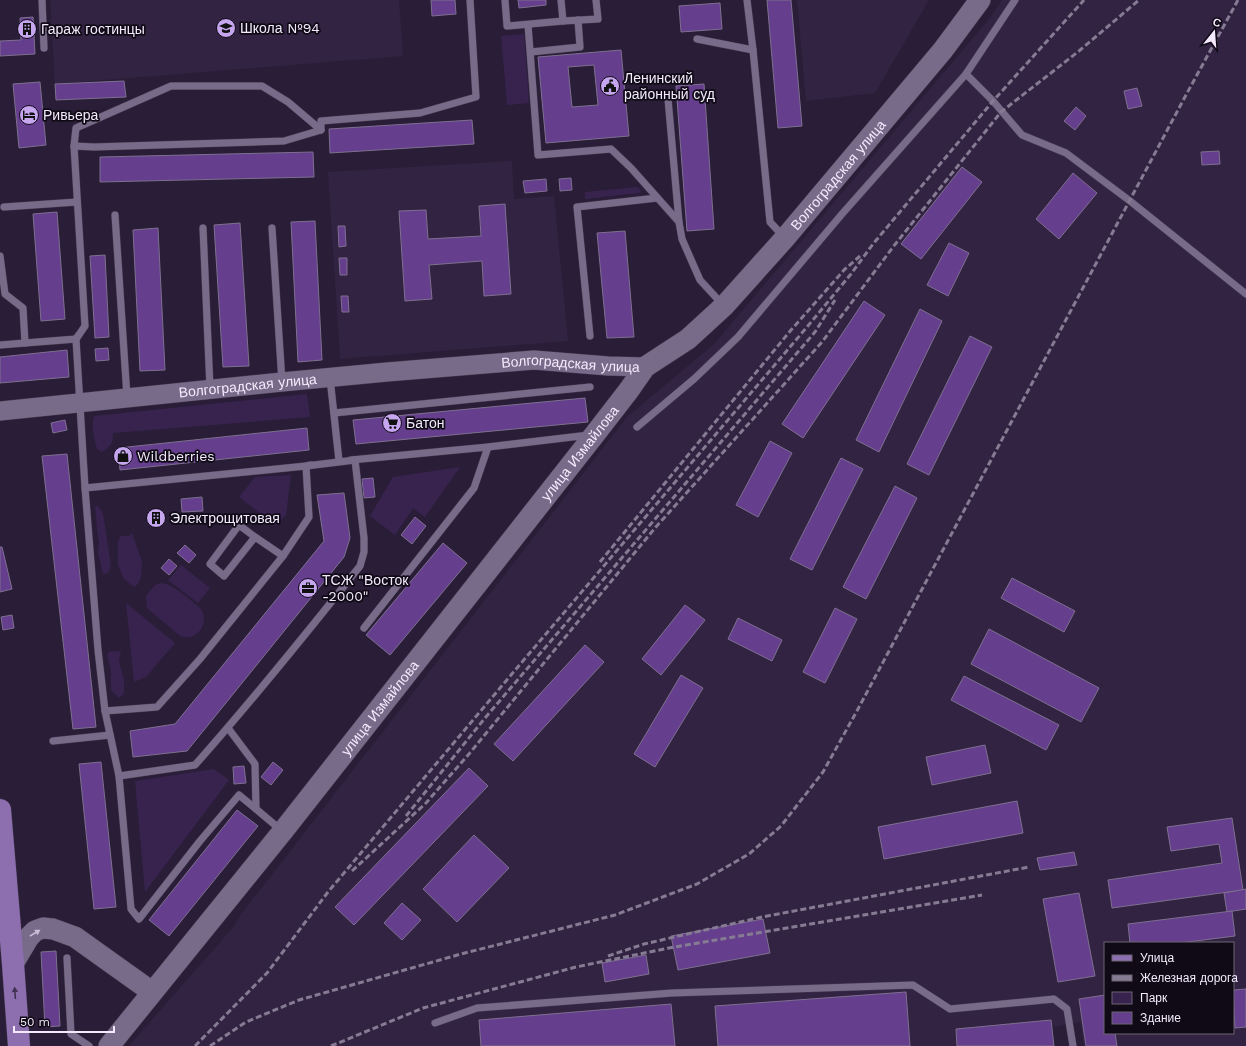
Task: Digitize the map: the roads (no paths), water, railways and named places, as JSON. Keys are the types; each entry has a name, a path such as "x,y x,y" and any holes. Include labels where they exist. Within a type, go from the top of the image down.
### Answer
{"main road":[{"name":"Волгоградская улица","path":"645,366 688,339 724,306 944,50 980,0"},
{"name":"улица Измайлова","path":"109,1046 283,831 595,434 629,390 645,366"},
{"path":"0,810 19,1046"},
{"path":"13,964 29,937 35,931 43,928 53,929 75,937 152,992"}],"street":[{"name":"Волгоградская улица","path":"0,411 282,382 534,360 608,366 645,366"}],"lane":[{"path":"42,0 44,48"},
{"path":"322,130 321,121 420,113 476,96 470,0"},
{"path":"505,0 507,26 598,19 596,0"},
{"path":"561,0 563,21"},
{"path":"747,0 770,222 784,238"},
{"path":"637,427 694,379 738,337 842,214 966,74 1015,0"},
{"path":"531,52 580,47 578,20"},
{"path":"528,24 538,155 611,149 631,168 679,222"},
{"path":"697,40 753,50"},
{"path":"966,74 1022,135 1066,153 1130,201 1246,294"},
{"path":"283,831 239,795 200,841 139,919 131,909 120,776 105,711 98,650 85,488 76,339 85,326 74,146 76,128 171,86 262,86 288,102 322,130"},
{"path":"668,99 679,222 682,239 700,280 724,306"},
{"path":"74,146 284,141 322,130"},
{"path":"590,336 577,207 657,198"},
{"path":"4,207 78,202"},
{"path":"115,215 127,397"},
{"path":"203,228 210,389"},
{"path":"272,228 282,382"},
{"path":"0,256 5,294 23,308 25,343"},
{"path":"0,345 76,339"},
{"path":"330,378 339,461"},
{"path":"334,412 590,387"},
{"path":"85,488 488,447 595,434"},
{"path":"364,628 474,488 488,447"},
{"path":"120,776 195,765 228,728 296,646 360,566 364,552 364,538 355,460"},
{"path":"105,711 157,707 200,659 283,556 309,517 306,466"},
{"path":"255,537 224,576 210,564 239,525 283,556"},
{"path":"228,728 255,764 256,809"},
{"path":"53,741 110,735"},
{"path":"67,958 71,1034 79,1044 89,1046"},
{"path":"435,1023 477,1008 672,993 912,985 950,1009 1054,999 1067,1009 1074,1046"}],"railway":[{"path":"195,1046 267,973 328,892 807,327 851,274 873,244 993,101 1084,0"},
{"path":"352,871 426,803 469,754 655,528 822,342 893,247 1001,112 1079,51 1139,0"},
{"path":"210,1046 246,1022 299,1000 461,954 615,915 697,884 749,854 781,826 823,772 858,709 1238,0"},
{"path":"600,562 791,330 844,270 860,256"},
{"path":"406,816 485,718 815,332 835,300"},
{"path":"608,956 644,944 762,917 1029,867"},
{"path":"331,1046 423,1008 576,967 669,948 982,895"}],"place":[{"name":"Школа №94","path":"226,28"},
{"name":"Гараж гостинцы","path":"27,29"},
{"name":"Ленинский районный суд","path":"610,86"},
{"name":"Ривьера","path":"29,115"},
{"name":"Батон","path":"392,423"},
{"name":"Wildberries","path":"123,456"},
{"name":"Электрощитовая","path":"156,518"},
{"name":"ТСЖ \"Восток -2000\"","path":"308,588"}]}
